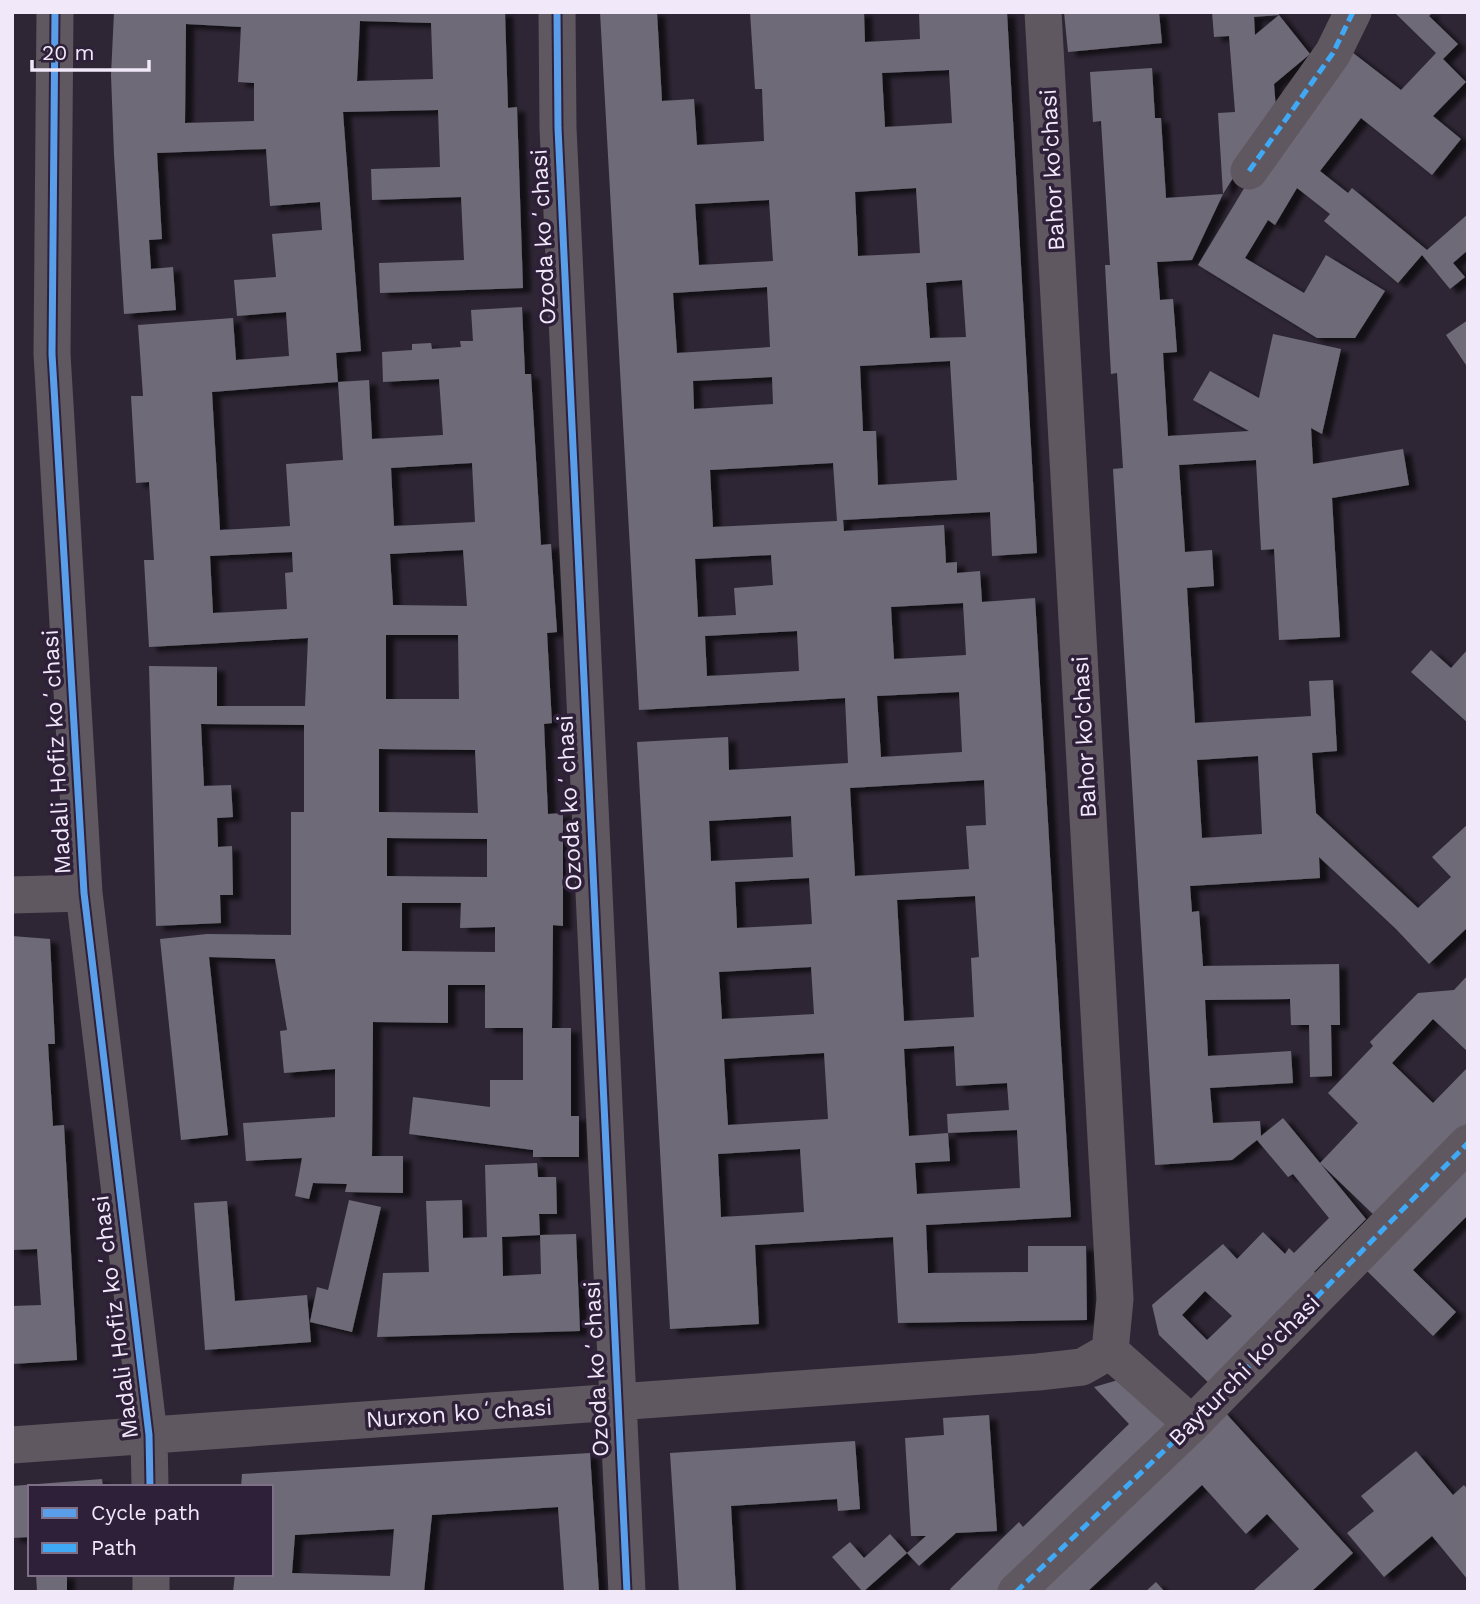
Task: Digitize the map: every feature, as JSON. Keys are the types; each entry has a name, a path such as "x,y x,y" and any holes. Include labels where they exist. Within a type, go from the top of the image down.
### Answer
{"street":[{"name":"Madali Hofiz koʻchasi","path":"55,12 52,354 84,893 149,1434 150,1485"},
{"name":"Ozoda koʻchasi","path":"557,12 558,128 616,1403 628,1592"},
{"name":"Bahor ko'chasi","path":"1043,12 1115,1299 1110,1351"},
{"path":"1249,171 1333,53 1353,12"},
{"name":"Madali Hofiz koʻchasi","path":"12,895 84,893"},
{"name":"Bayturchi ko'chasi","path":"1016,1592 1192,1424 1468,1143"},
{"name":"Nurxon koʻchasi","path":"12,1445 1038,1372 1082,1367 1110,1351"},
{"path":"1110,1351 1192,1424"}],"building":[{"path":"114,12 505,12 508,108 517,107 523,288 380,293 379,263 464,260 461,197 372,200 371,169 440,167 438,110 343,112 361,351 336,353 338,382 369,380 372,439 443,435 439,379 383,382 382,352 412,350 412,344 431,343 432,349 461,347 460,341 473,341 471,310 522,307 525,374 531,374 541,545 551,544 557,632 547,633 552,723 544,724 548,814 563,813 563,926 553,925 552,1028 571,1028 571,1116 579,1116 579,1157 533,1157 533,1150 409,1134 413,1097 490,1107 490,1080 523,1080 523,1028 485,1028 485,985 448,985 448,1023 373,1022 372,1156 403,1156 403,1193 345,1192 347,1184 313,1183 309,1199 295,1196 302,1158 246,1161 243,1123 335,1117 335,1069 284,1073 280,1031 287,1030 275,959 209,957 228,1135 181,1140 160,939 207,934 291,935 291,812 304,812 304,725 201,724 204,786 231,785 233,817 217,818 218,847 232,846 233,895 220,895 221,923 156,926 149,666 217,667 217,706 305,706 308,638 149,647 144,560 154,560 149,482 136,483 131,396 143,396 138,325 233,318 236,360 289,356 286,312 237,316 234,280 276,277 272,234 322,230 320,202 270,206 266,149 157,153 162,239 149,240 151,269 173,267 176,310 124,314 111,75","holes":["360,21 431,23 433,79 357,81","186,24 241,27 238,82 254,83 254,121 185,123","338,382 343,460 286,464 290,526 220,530 212,392","472,463 475,522 394,526 391,468","463,550 467,606 393,605 390,554","292,552 293,572 285,573 287,609 213,613 210,556","386,635 458,635 459,699 386,699","379,749 475,750 478,813 379,812","387,838 487,839 487,877 387,876","402,903 461,903 460,928 495,927 495,952 402,951"]},
{"path":"600,12 657,12 662,101 694,99 697,145 764,141 762,89 755,89 750,12 864,12 865,42 920,39 919,12 1007,12 1037,553 992,556 990,512 843,520 844,531 944,525 946,563 957,562 957,573 980,571 982,602 1035,598 1071,1217 926,1225 928,1273 1028,1272 1028,1246 1086,1246 1087,1320 898,1323 893,1237 755,1245 759,1324 670,1329 637,742 728,737 729,770 848,763 845,698 639,710","holes":["949,70 952,123 885,127 882,73","916,188 920,253 858,256 855,192","769,200 773,261 699,265 695,204","962,280 966,337 930,338 926,283","767,287 770,347 677,353 673,293","950,361 957,480 878,485 876,431 863,431 860,366","772,377 773,404 694,409 693,381","833,463 837,521 713,527 710,470","771,555 773,585 734,588 736,615 698,617 695,559","963,603 966,655 894,659 891,607","797,631 799,671 707,676 705,636","959,692 962,752 881,757 877,696","984,780 986,825 966,826 969,869 855,876 850,788","791,816 793,857 711,861 709,821","809,878 812,924 737,928 735,882","975,896 979,957 971,958 974,1017 904,1021 897,900","811,967 814,1014 722,1019 719,972","954,1046 956,1086 1007,1083 1009,1110 947,1114 948,1133 909,1136 904,1049","824,1053 828,1119 728,1125 724,1059","1017,1130 1020,1188 917,1194 915,1163 950,1161 948,1133","800,1149 804,1212 721,1217 718,1154"]},
{"path":"1064,12 1159,12 1162,43 1068,52"},
{"path":"1212,12 1278,12 1310,54 1274,84 1276,109 1223,194 1218,113 1235,112 1229,36 1214,37","holes":["1279,15 1255,35 1254,17"]},
{"path":"1394,12 1433,12 1429,16 1458,44 1443,59 1466,82 1433,116 1461,139 1432,175 1361,118 1320,171 1348,193 1352,188 1427,250 1468,214 1468,250 1453,263 1465,277 1450,289 1422,255 1398,283 1324,221 1330,214 1297,188 1275,225 1268,220 1245,258 1304,293 1326,255 1385,291 1355,338 1317,338 1198,265 1261,160 1348,49 1401,90 1436,53"},
{"path":"1152,68 1155,118 1161,118 1166,198 1223,194 1192,260 1157,262 1160,300 1173,299 1177,352 1163,353 1168,436 1249,431 1193,400 1210,371 1259,398 1273,334 1341,349 1322,434 1311,428 1313,464 1403,449 1409,485 1332,498 1340,637 1279,640 1274,549 1261,550 1256,460 1179,465 1185,552 1212,550 1214,586 1187,588 1195,723 1311,716 1309,681 1333,680 1337,751 1312,753 1316,813 1418,908 1451,877 1432,857 1468,824 1468,927 1429,964 1319,857 1320,878 1190,886 1192,912 1199,911 1203,966 1339,964 1340,1025 1331,1025 1332,1076 1310,1077 1309,1025 1291,1025 1290,999 1205,1000 1208,1056 1291,1051 1293,1083 1210,1088 1213,1123 1260,1121 1261,1136 1283,1118 1366,1219 1314,1272 1317,1275 1211,1385 1159,1335 1152,1305 1223,1244 1237,1259 1263,1232 1285,1254 1289,1248 1294,1253 1329,1218 1293,1174 1288,1177 1257,1140 1232,1160 1155,1165 1113,469 1123,468 1117,373 1111,374 1105,265 1110,265 1101,121 1093,122 1090,72","holes":["1258,756 1262,834 1202,838 1197,760","1205,1291 1232,1316 1207,1340 1182,1315"]},
{"path":"1468,320 1468,368 1446,335"},
{"path":"1468,649 1468,723 1411,672 1431,650 1451,668"},
{"path":"12,936 50,939 55,1044 48,1044 53,1126 64,1125 77,1360 12,1364 12,1306 41,1305 37,1249 12,1250"},
{"path":"1468,975 1468,1052 1433,1019 1392,1063 1433,1103 1468,1067 1468,1122 1376,1217 1320,1163 1358,1123 1328,1093 1373,1046 1370,1042 1418,993 1454,990"},
{"path":"537,1163 538,1177 556,1177 557,1214 539,1214 540,1235 576,1234 580,1331 377,1337 383,1273 429,1272 426,1201 462,1200 463,1238 487,1237 485,1165","holes":["540,1235 541,1274 503,1276 502,1237"]},
{"path":"1468,1164 1468,1215 1413,1270 1456,1312 1433,1336 1365,1269"},
{"path":"349,1200 381,1207 352,1332 310,1322 317,1287 328,1290"},
{"path":"227,1201 235,1301 307,1295 311,1342 205,1350 194,1203"},
{"path":"1132,1376 1179,1424 1005,1592 952,1592 950,1589 1019,1522 1023,1527 1129,1424 1094,1387"},
{"path":"1222,1409 1353,1553 1311,1592 1252,1592 1299,1549 1267,1514 1246,1534 1202,1485 1087,1592 1025,1592"},
{"path":"989,1415 997,1531 956,1533 919,1566 907,1553 926,1536 911,1536 905,1438 944,1435 943,1418"},
{"path":"855,1441 860,1509 838,1511 837,1499 731,1506 736,1592 679,1592 670,1453"},
{"path":"1416,1451 1453,1495 1464,1485 1468,1490 1468,1580 1432,1536 1384,1577 1347,1533 1374,1511 1361,1496"},
{"path":"590,1453 599,1592 564,1592 558,1507 432,1515 424,1592 233,1592 235,1576 273,1576 273,1485 241,1485 242,1474","holes":["394,1529 390,1576 292,1573 295,1535"]},
{"path":"102,1479 103,1485 28,1485 28,1537 12,1538 12,1486"},
{"path":"890,1534 907,1553 863,1592 832,1557 850,1542 864,1558"},
{"path":"36,1576 67,1576 67,1592 37,1592"},
{"path":"1156,1582 1165,1592 1145,1592"}],"marked path":[{"path":"1249,171 1333,53 1353,12"},
{"path":"1016,1592 1192,1424 1468,1143"}],"cycle path":[{"path":"55,12 52,354 84,893 149,1435 150,1485"},
{"path":"557,12 558,128 627,1592"}]}
